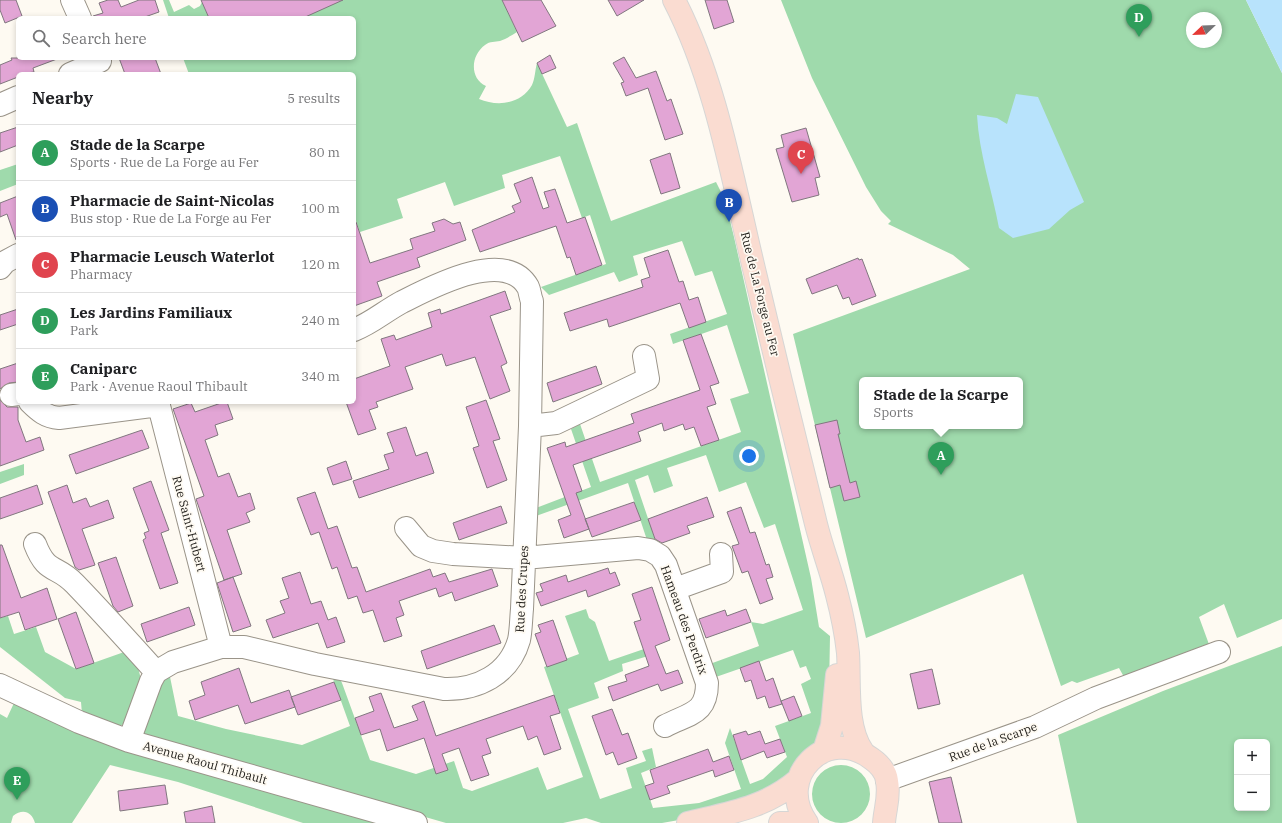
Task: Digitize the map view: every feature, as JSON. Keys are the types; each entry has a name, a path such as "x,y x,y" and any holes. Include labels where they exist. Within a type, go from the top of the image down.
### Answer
{"main road":[{"name":"Rue de La Forge au Fer","path":"674,0 702,64 720,129 822,546"},
{"path":"822,546 837,643 833,714 824,751"},
{"path":"822,546 837,593 845,631 848,654 849,699 858,744 864,752 876,762 887,780 889,800 882,820"},
{"path":"688,823 753,807 787,789 798,780 810,760 824,751 844,747 864,752"},
{"path":"798,780 798,802 802,815 807,823"},
{"path":"780,823 807,823"}],"street":[{"path":"72,0 79,16"},
{"path":"76,72 101,64"},
{"path":"0,105 16,98"},
{"path":"0,268 5,262 16,256"},
{"name":"Rue des Crupes","path":"156,672 173,662 221,647 244,647 315,664 444,688 459,689 472,687 494,676 505,667 514,652 519,639 530,426 532,301 528,286 516,275 504,269 494,268 482,270 448,281 401,303 382,316 356,329"},
{"path":"530,426 556,423 648,379 644,356"},
{"path":"29,404 41,413 50,417 59,418 151,404"},
{"name":"Rue Saint-Hubert","path":"158,404 221,647"},
{"name":"Hameau des Perdrix","path":"406,528 420,546 433,551 524,558 600,550 638,548 650,550 660,556 666,565 675,589 707,682 707,697 703,706 665,726"},
{"path":"35,544 46,565 73,582 156,672 151,681 129,741"},
{"path":"675,589 722,572 721,554"},
{"name":"Rue de la Scarpe","path":"887,780 1035,727 1096,698 1219,652"},
{"name":"Avenue Raoul Thibault","path":"0,685 79,722 129,741 416,823"}],"green space":[{"path":"163,0 169,0 174,12 189,5 194,9 200,6 202,2 208,16 168,16"},
{"path":"321,0 502,0 517,32 500,41 487,44 480,49 477,54 474,66 475,72 477,78 486,86 479,99 494,103 501,103 515,100 522,96 532,85 537,63 567,127 577,123 611,221 716,182 725,200 734,237 811,578 819,627 830,636 829,692 820,740 789,779 771,791 696,817 662,823 601,823 586,818 563,823 446,823 141,735 158,684 169,672 178,716 226,729 302,745 350,726 332,676 340,679 342,683 370,760 416,774 454,761 463,788 472,791 538,767 547,790 583,777 544,667 579,654 565,616 586,609 589,618 595,622 609,661 644,649 648,656 622,664 623,671 594,683 599,698 568,709 600,799 632,788 626,768 646,761 642,751 652,748 656,767 641,773 653,808 699,803 741,789 725,743 730,728 750,784 763,779 787,757 775,726 811,713 801,684 811,679 806,666 800,668 793,650 713,678 707,665 759,646 751,622 763,624 803,610 775,524 764,528 746,482 719,492 706,455 667,468 673,486 654,493 648,475 635,480 657,545 648,543 628,483 536,516 536,508 591,487 571,429 580,424 600,482 741,432 730,399 749,393 727,325 673,344 670,334 727,314 712,271 695,276 682,241 633,256 638,275 619,282 614,272 549,295 541,287 606,264 590,215 582,218 560,156 502,175 505,188 454,206 445,182 397,199 403,218 360,232 356,221 356,72 188,72 184,60 356,60 356,16 305,16"},
{"path":"781,0 1246,0 1282,73 1282,619 1237,638 1224,604 1199,617 1210,647 1124,677 1119,668 1077,683 1072,681 1061,686 1023,574 866,638 793,334 970,269 953,255 888,224 891,221 881,211 866,187 812,78"},
{"path":"16,165 16,185 0,191 0,170"},
{"path":"24,464 24,475 0,484 0,472"},
{"path":"8,616 14,634 36,627 45,652 76,669 127,651 137,664 141,679 129,717 122,725 117,727 82,714 81,702 65,698 0,647 0,618"},
{"path":"1282,646 1282,823 1077,823 1058,735 1163,691"},
{"path":"14,703 391,823 303,823 178,782 110,765 72,823 35,823 32,816 27,812 20,812 13,816 11,823 0,823 0,714 7,718"},
{"path":"835,765 847,765 862,773 870,788 870,800 862,815 847,823 835,823 820,815 812,800 812,788 820,773"}],"water":[{"path":"1246,0 1282,0 1282,73"},
{"path":"1016,94 1038,97 1084,202 1070,210 1049,229 1013,238 999,228 980,144 977,115 997,118 1007,124"}],"building":[{"path":"0,0 16,0 22,16 16,16 16,18 5,23 0,10"},
{"path":"108,0 118,0 121,7 139,0 155,0 159,12 148,16 93,16 103,13 99,3"},
{"path":"201,0 343,0 307,16 208,16"},
{"path":"502,0 541,0 556,26 522,42"},
{"path":"608,0 644,0 617,16"},
{"path":"705,0 727,0 734,22 714,29"},
{"path":"550,55 556,68 542,74 537,63"},
{"path":"624,57 636,78 656,71 667,101 671,99 683,134 665,140 648,88 626,96 621,83 624,82 613,63"},
{"path":"11,58 16,58 16,60 54,60 33,68 34,72 16,72 16,78 0,84 0,65 12,60"},
{"path":"120,60 156,60 160,72 124,72"},
{"path":"16,128 16,146 0,152 0,133"},
{"path":"806,128 820,177 815,178 819,195 792,202 776,149 784,147 781,135"},
{"path":"670,153 680,188 661,194 650,160"},
{"path":"532,177 543,209 549,207 544,192 555,189 567,223 585,217 602,265 576,275 570,257 567,258 556,226 480,252 472,230 515,212 512,206 521,202 514,184"},
{"path":"16,197 16,240 7,214 0,217 0,203"},
{"path":"444,219 453,224 460,222 466,240 417,258 420,267 377,282 382,296 356,305 356,222 370,263 413,249 410,239 435,231 432,223"},
{"path":"668,250 679,282 683,281 689,300 698,297 706,322 689,328 680,303 609,327 607,319 570,331 564,313 643,287 641,280 650,277 644,258"},
{"path":"858,258 859,260 862,259 876,296 852,305 849,297 843,299 837,285 812,294 806,279"},
{"path":"505,291 511,309 490,316 507,363 501,366 510,391 490,399 475,357 446,366 442,354 405,367 413,389 376,402 378,407 369,410 376,429 358,435 347,404 356,404 356,378 390,366 381,339 394,335 396,340 432,327 428,313 440,309 441,314"},
{"path":"16,310 16,325 0,330 0,315"},
{"path":"701,334 719,383 710,386 716,404 707,407 719,440 701,446 694,427 685,430 683,424 664,431 662,423 638,432 641,441 573,465 582,491 576,493 589,529 564,538 558,520 571,515 547,448 565,442 566,447 634,423 631,414 700,390 683,340"},
{"path":"16,364 16,382 9,383 0,389 0,369"},
{"path":"596,366 602,384 553,402 547,383"},
{"path":"0,400 7,407 18,407 18,420 26,442 40,437 44,450 0,466"},
{"path":"486,400 500,439 493,441 507,480 487,488 473,448 479,446 466,407"},
{"path":"191,404 195,412 218,404 228,404 233,419 215,425 218,435 205,440 218,477 229,473 238,497 250,493 255,509 246,513 250,522 227,530 242,574 224,580 196,499 204,496 173,409"},
{"path":"837,420 840,434 838,434 850,483 856,481 860,497 844,501 840,485 830,488 815,425"},
{"path":"406,427 416,456 427,452 434,473 359,498 353,481 389,469 384,455 394,452 387,433"},
{"path":"142,430 149,448 76,474 69,455"},
{"path":"346,461 352,479 333,485 327,468"},
{"path":"151,481 169,530 161,533 178,583 160,589 143,540 146,538 144,533 149,531 133,488"},
{"path":"37,485 43,504 0,519 0,498"},
{"path":"67,485 73,503 86,498 90,507 108,500 114,518 82,529 95,565 79,570 75,567 48,492"},
{"path":"315,492 328,529 337,526 352,568 357,567 366,592 430,569 433,577 445,573 449,582 492,569 498,586 455,601 452,592 439,597 436,588 399,601 404,615 396,618 402,636 384,642 373,610 363,613 357,596 348,599 337,567 332,569 319,532 311,535 297,498"},
{"path":"707,497 714,517 687,526 690,533 662,543 655,539 648,519"},
{"path":"634,502 641,520 592,537 585,519"},
{"path":"501,506 507,523 459,540 453,523"},
{"path":"741,507 750,533 755,532 766,565 769,564 773,577 766,579 773,599 760,604 748,571 742,573 732,546 739,544 727,512"},
{"path":"0,545 2,545 21,598 47,588 57,619 25,630 19,612 0,618"},
{"path":"116,557 133,606 118,612 113,606 98,563"},
{"path":"608,568 610,574 615,572 620,585 588,597 586,590 541,606 536,593 543,591 540,584 566,575 568,582"},
{"path":"300,572 311,604 321,601 328,620 336,617 345,642 327,648 318,623 273,638 266,620 285,613 280,601 289,598 282,578"},
{"path":"233,577 251,626 233,632 217,583"},
{"path":"652,587 670,640 655,646 666,674 678,670 683,683 661,691 658,684 613,701 608,687 627,681 625,675 649,666 634,622 641,620 632,594"},
{"path":"189,607 195,625 147,642 141,624"},
{"path":"746,609 751,622 706,638 699,619 725,610 727,616"},
{"path":"76,612 94,663 76,669 58,619"},
{"path":"553,620 567,660 547,667 535,634 541,632 538,625"},
{"path":"494,625 501,643 427,669 421,651"},
{"path":"759,661 766,681 773,678 782,704 769,708 765,696 757,699 751,680 745,682 740,668"},
{"path":"239,668 251,703 289,690 295,707 245,724 238,705 195,720 189,701 205,695 201,682"},
{"path":"932,669 940,704 918,709 910,674"},
{"path":"334,682 341,700 298,715 291,697"},
{"path":"381,693 394,728 418,720 412,706 424,701 436,736 554,695 560,713 550,716 561,749 544,755 537,736 528,740 523,726 486,739 491,753 482,756 489,775 471,781 459,748 442,754 448,770 436,774 424,738 387,751 380,729 361,735 355,718 374,711 369,697"},
{"path":"794,696 802,716 789,721 781,701"},
{"path":"612,709 622,735 628,733 637,758 618,765 613,752 606,755 592,716"},
{"path":"746,731 748,735 760,731 765,744 780,739 785,752 767,758 764,751 741,760 733,735"},
{"path":"708,749 713,762 729,756 734,770 715,777 713,770 667,786 670,793 650,800 645,786 654,783 650,770"},
{"path":"951,777 962,823 939,823 929,782"},
{"path":"165,785 168,804 120,811 118,791"},
{"path":"212,806 215,823 186,823 184,812"}],"place":[{"name":"Les Jardins Familiaux","path":"1139,37"},
{"name":"Pharmacie Leusch Waterlot","path":"801,174"},
{"name":"Pharmacie de Saint-Nicolas","path":"729,222"},
{"name":"Stade de la Scarpe","path":"941,475"},
{"name":"Caniparc","path":"17,800"}]}
